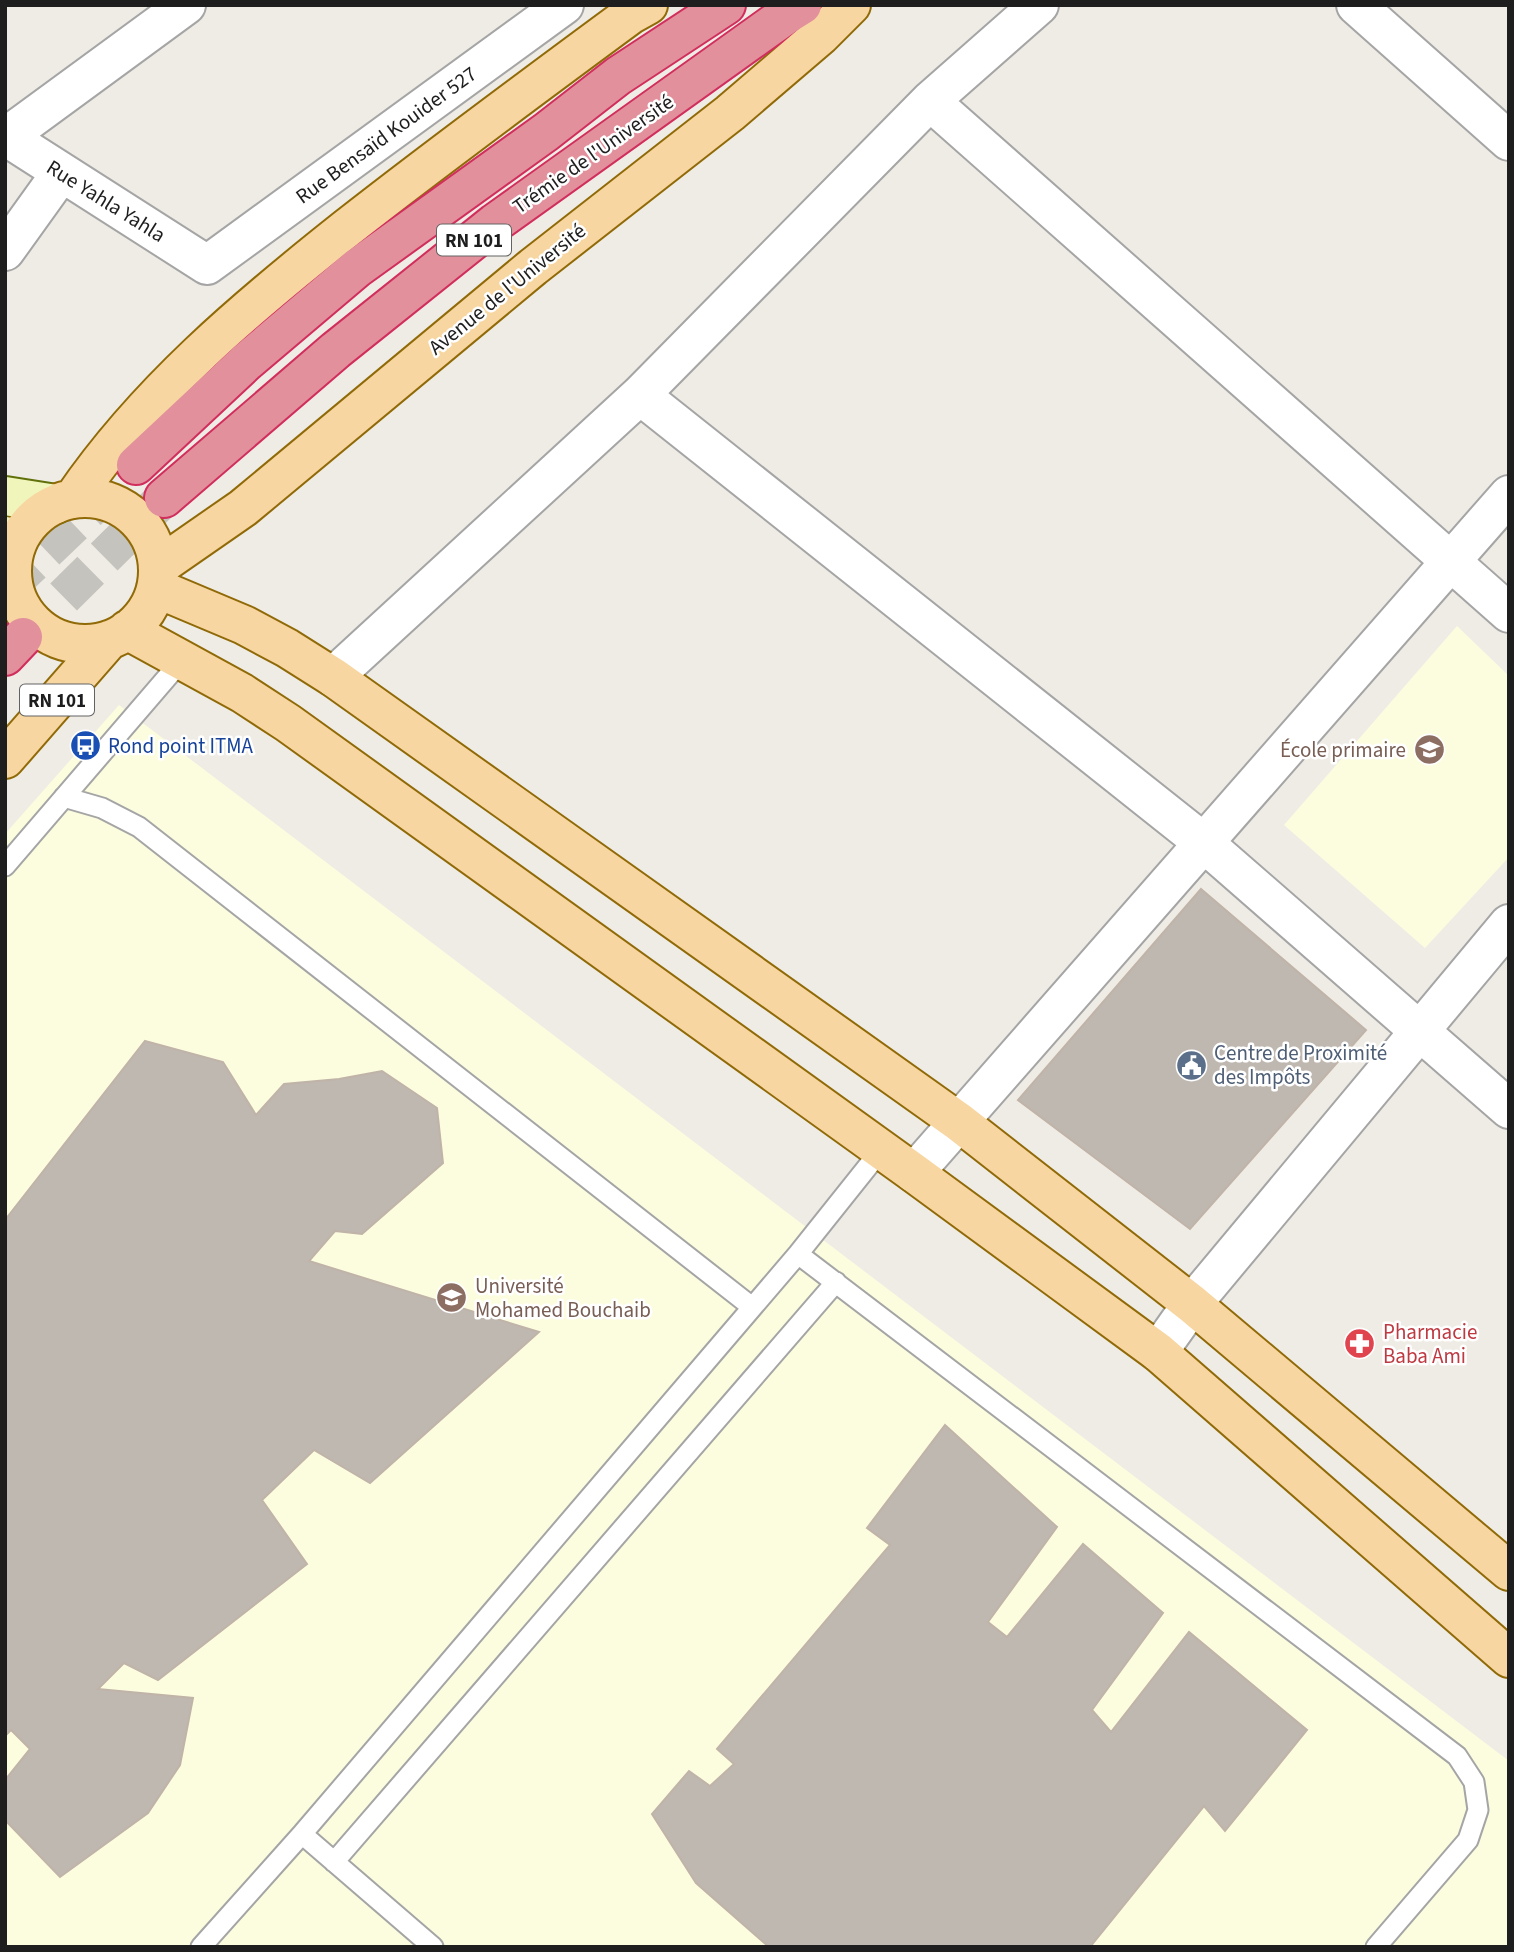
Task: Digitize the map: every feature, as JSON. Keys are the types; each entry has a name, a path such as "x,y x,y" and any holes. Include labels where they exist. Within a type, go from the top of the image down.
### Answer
{"highway":[{"name":"RN 101","path":"136,465 246,362 357,268 546,132 618,76 726,5"},
{"name":"Trémie de l'Université","path":"164,498 336,350 495,223 802,5"}],"main road":[{"path":"5,496 64,501 93,498 113,503 131,514 145,529 155,547 157,577 145,612 118,635 89,643 68,642 49,635 33,622 21,606 13,587 9,555 31,521 64,501 181,370 281,280 422,169 630,15 648,5"},
{"name":"Avenue de l'Université","path":"157,577 523,275 730,113 821,35 851,5"},
{"path":"157,577 287,648 333,677 959,1122 1192,1304 1509,1571"},
{"path":"118,635 182,660 242,693 288,723 1158,1352 1509,1658"},
{"name":"RN 101","path":"5,759 118,635"}],"street":[{"path":"6,136 186,5"},
{"name":"Rue Bensaïd Kouider 527","path":"207,265 565,5"},
{"path":"333,677 640,396 930,101 1039,5"},
{"path":"1356,5 1509,141"},
{"path":"930,101 1509,613"},
{"name":"Rue Yahla Yahla","path":"6,136 207,265"},
{"path":"5,251 61,173"},
{"path":"640,396 1204,843 1509,1110"},
{"path":"914,1173 1509,495"},
{"path":"1158,1352 1192,1304 1509,924"}],"lane":[{"path":"5,866 182,660"},
{"path":"64,797 102,808 139,827 752,1307"},
{"path":"201,1947 302,1834 798,1254 881,1150"},
{"path":"798,1254 1457,1756 1474,1782 1477,1801 1478,1810 1468,1840 1376,1947"},
{"path":"334,1862 836,1282"},
{"path":"302,1834 433,1947"}],"shaded area":[{"name":"École primaire","path":"1457,626 1509,676 1509,857 1425,948 1284,825"},
{"name":"Université Mohamed Bouchaib","path":"119,705 1509,1761 1509,1947 5,1947 5,834"}],"building":[{"name":"Centre de Proximité des Impôts","path":"1201,889 1366,1030 1190,1229 1018,1100"},
{"path":"145,1041 223,1062 256,1115 284,1084 339,1079 382,1071 437,1108 443,1163 362,1234 335,1231 309,1261 539,1332 370,1483 314,1450 262,1500 307,1564 158,1680 124,1663 98,1689 193,1698 180,1765 148,1813 60,1877 5,1820 5,1780 30,1749 11,1730 5,1736 5,1220"},
{"path":"945,1425 1057,1527 988,1622 1007,1637 1083,1544 1163,1613 1092,1710 1111,1732 1189,1632 1307,1730 1225,1831 1204,1806 1090,1947 769,1947 696,1883 652,1814 689,1771 710,1786 734,1764 717,1749 890,1545 867,1528"}],"tunnel":[{"path":"5,590 136,465"},
{"path":"23,637 164,498"}],"place":[{"name":"Rond point ITMA","path":"85,746"},
{"name":"École primaire","path":"1429,750"},
{"name":"Centre de Proximité des Impôts","path":"1191,1065"},
{"name":"Université Mohamed Bouchaib","path":"452,1298"},
{"name":"Pharmacie Baba Ami","path":"1360,1344"}]}
